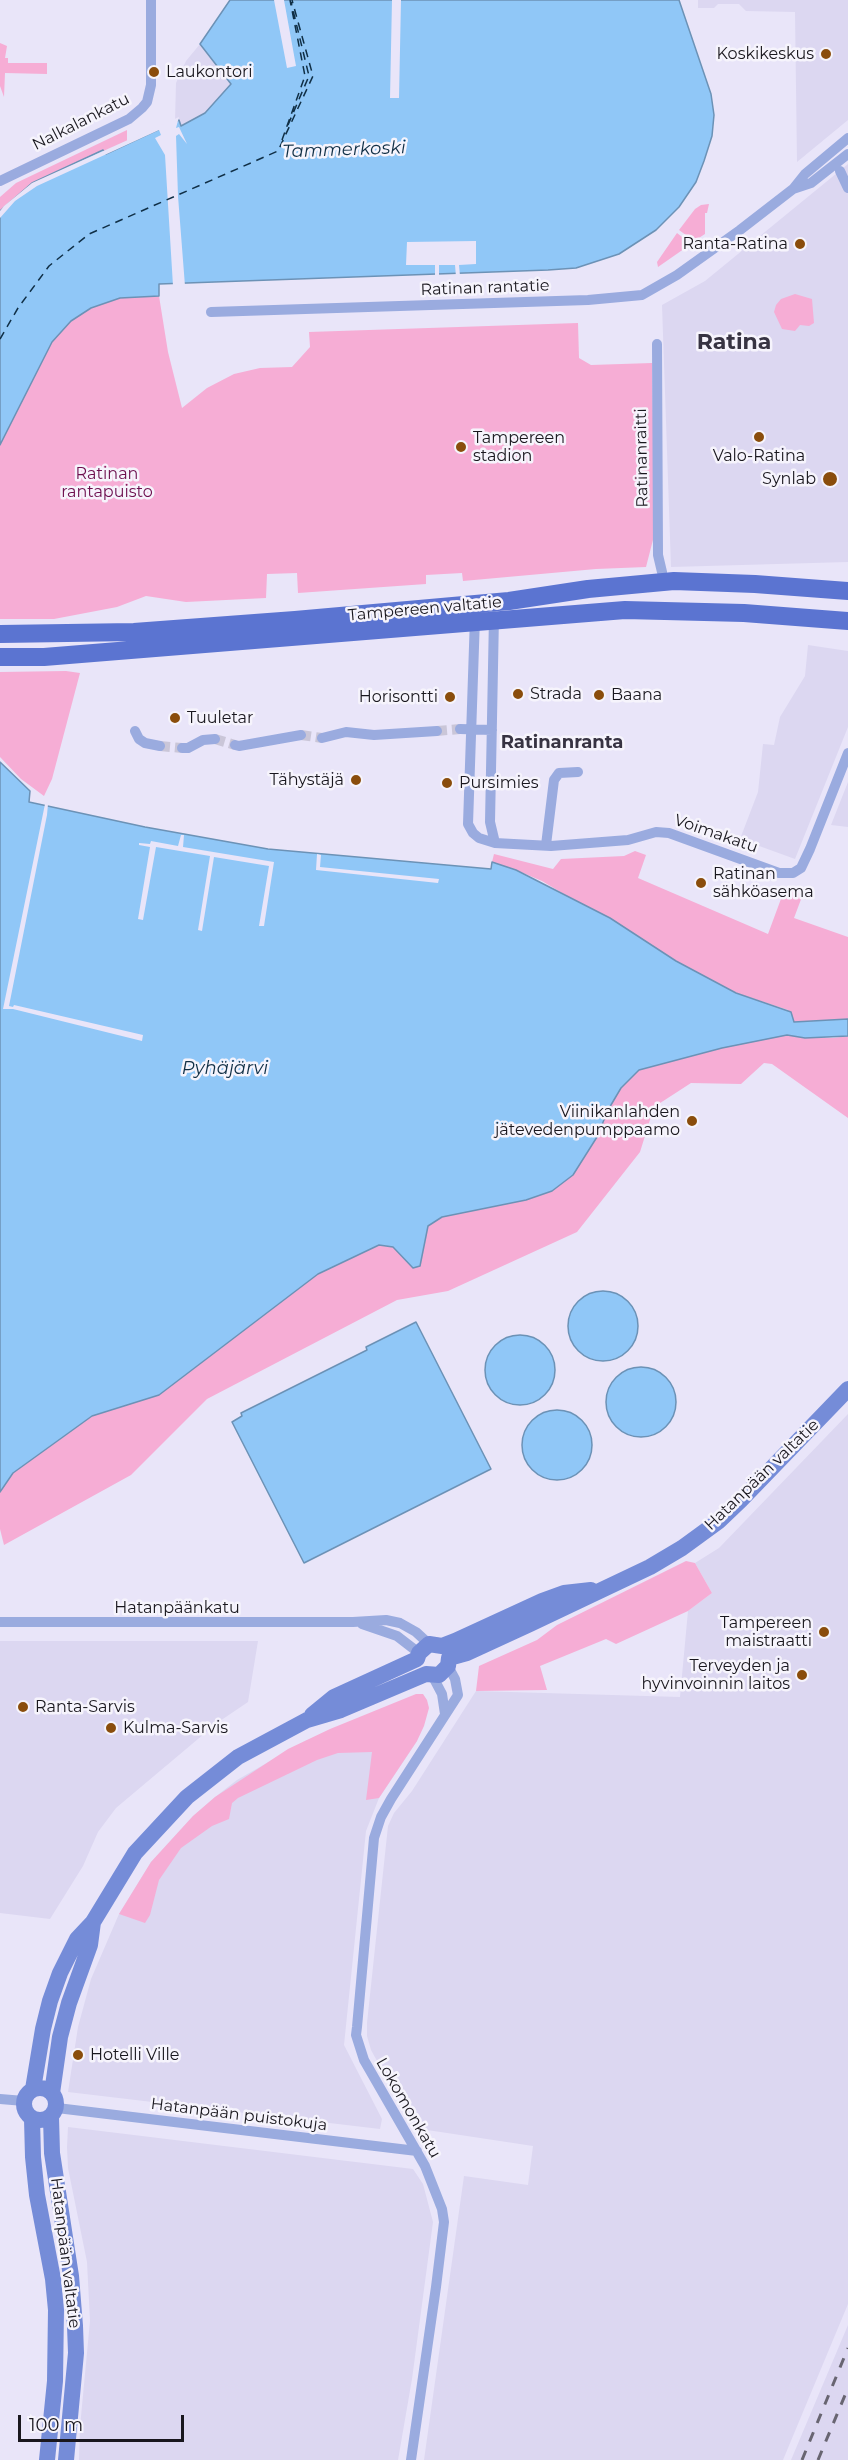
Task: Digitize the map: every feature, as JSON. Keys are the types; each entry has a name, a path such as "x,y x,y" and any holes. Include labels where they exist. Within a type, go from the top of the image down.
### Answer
{"main road":[{"name":"Tampereen valtatie","path":"0,634 134,632 474,604 588,589 674,581 848,591"},
{"name":"Tampereen valtatie","path":"0,657 28,657 475,624 625,610 744,613 848,621"},
{"name":"Hatanpään valtatie","path":"29,2095 43,2029 60,1973 76,1940 93,1922 135,1853 187,1797 238,1758 307,1720 334,1697 434,1654 467,1653 650,1567 682,1548 719,1521 848,1389"},
{"name":"Hatanpään valtatie","path":"307,1720 340,1710 429,1675 439,1675 434,1654"},
{"name":"Hatanpään valtatie","path":"66,2460 75,2354 75,2326 71,2276 52,2153 53,2106 63,2025 90,1946 93,1922"},
{"path":"44,2088 53,2106 42,2121 32,2119 25,2111 29,2095 44,2088"},
{"name":"Hatanpään valtatie","path":"32,2119 37,2195 53,2279 56,2310 55,2381 47,2460"}],"street":[{"name":"Nalkalankatu","path":"0,181 129,119 145,105 151,85 151,0"},
{"path":"793,189 805,174 848,138"},
{"path":"793,189 811,183 848,154"},
{"path":"840,171 848,188"},
{"name":"Ratinan rantatie","path":"211,312 632,297 661,285 740,230 793,189"},
{"name":"Ratinanraitti","path":"657,344 658,555 662,572"},
{"path":"494,602 490,822 495,843"},
{"name":"Voimakatu","path":"474,604 473,730 468,824 479,838 495,843 546,845 628,840 656,832 669,833 779,873 793,873 801,868 848,753"},
{"path":"460,729 492,730"},
{"path":"135,731 139,739 145,743 160,746"},
{"path":"322,738 346,732 374,735 437,731"},
{"path":"235,744 239,746 302,735"},
{"path":"182,748 188,748 203,740 215,739"},
{"path":"546,845 554,780 559,774 578,772"},
{"name":"Hatanpäänkatu","path":"0,1622 353,1622 386,1620 400,1623 416,1632 434,1654"},
{"path":"434,1654 421,1670 429,1675 442,1694 445,1714"},
{"name":"Lokomonkatu","path":"411,2460 444,2222 434,2183 364,2060 356,2035 374,1838 377,1827 391,1799 459,1695 455,1679 434,1654"},
{"path":"0,2099 29,2095"},
{"name":"Hatanpään puistokuja","path":"53,2106 417,2151"}],"shaded area":[{"path":"698,0 848,0 848,120 797,162 795,12 746,11 739,4 718,4 714,8 698,8"},
{"path":"200,44 231,84 205,113 181,126 175,121 176,83 186,61"},
{"name":"Valo-Ratina","path":"848,164 848,562 671,567 662,305 705,281"},
{"path":"808,645 848,651 848,727 795,859 740,839 758,792 763,744 774,745 780,717 805,676"},
{"path":"848,782 848,827 831,825"},
{"path":"848,1414 848,2304 783,2460 424,2460 464,2176 528,2185 533,2146 414,2128 371,2050 367,2036 367,2023 388,1826 394,1813 412,1791 476,1691 680,1697 688,1611 712,1593 695,1563 719,1548"},
{"path":"0,1641 258,1641 248,1702 217,1723 116,1808 98,1832 83,1866 50,1919 0,1913"},
{"path":"307,1740 417,1741 379,1798 366,1831 344,2045 382,2119 380,2129 68,2092 78,2027 91,1979 119,1914 151,1862 193,1816 215,1797 237,1780"},
{"path":"68,2127 413,2169 423,2184 433,2222 412,2379 398,2460 79,2460 90,2321 87,2262 68,2168"},
{"path":"848,2325 848,2460 791,2460"}],"green space":[{"path":"0,43 7,46 5,58 8,58 8,63 47,63 47,74 5,73 4,97 0,86"},
{"path":"127,130 127,145 0,218 0,197 16,183"},
{"path":"709,204 707,213 705,213 705,234 694,241 679,230 695,209"},
{"path":"677,233 691,244 658,267 657,262"},
{"path":"795,294 812,299 814,323 809,326 800,325 795,331 782,329 774,312 776,305 781,299"},
{"name":"Ratinan rantapuisto","path":"159,296 168,352 182,408 207,388 234,374 260,368 292,367 310,347 309,332 578,323 579,358 591,365 652,363 655,532 646,567 596,569 463,581 462,573 426,575 426,584 298,593 297,573 267,574 266,598 186,602 146,596 117,607 54,619 0,619 0,445 35,373 52,342 71,321 91,308 120,298"},
{"path":"66,671 80,673 52,779 44,796 21,779 0,757 0,672"},
{"path":"635,851 646,855 638,878 768,934 785,888 803,894 794,918 848,937 848,1019 794,1022 788,1010 736,993 676,961 542,881 492,862 494,854 553,869 561,859 624,856"},
{"path":"787,1035 833,1038 848,1036 848,1118 772,1064 764,1063 741,1084 691,1083 654,1107 640,1152 577,1232 448,1291 397,1300 207,1399 131,1475 4,1545 0,1529 0,1492 13,1473 92,1416 159,1395 318,1274 378,1245 393,1247 420,1266 428,1226 442,1217 526,1200 597,1137 608,1110 621,1088 639,1070 722,1048"},
{"path":"686,1561 695,1563 712,1593 688,1611 616,1644 606,1639 540,1666 547,1690 476,1691 479,1666 537,1640 557,1625"},
{"path":"416,1694 423,1694 429,1708 424,1726 417,1741 379,1798 366,1800 372,1752 338,1753 317,1760 238,1798 232,1803 229,1819 212,1826 181,1848 159,1880 150,1915 145,1923 119,1914 151,1862 193,1816 215,1797 288,1749"}],"water":[{"name":"Tammerkoski","path":"230,0 679,0 711,94 714,115 712,136 696,182 679,207 656,230 619,254 576,268 159,284 159,296 120,298 91,308 71,321 52,342 0,445 0,211 32,183 103,150 106,154 179,120 181,126 205,113 231,84 200,44"},
{"name":"Pyhäjärvi","path":"0,762 30,791 29,802 145,827 268,849 491,869 492,862 516,870 610,918 676,961 736,993 791,1012 794,1022 848,1019 848,1036 805,1038 787,1035 722,1048 639,1070 621,1088 608,1110 597,1137 573,1175 552,1191 526,1200 442,1217 428,1226 420,1266 413,1268 393,1247 379,1245 318,1274 159,1395 92,1416 13,1473 0,1492"},
{"path":"603,1291 622,1297 632,1307 638,1326 632,1345 622,1355 603,1361 584,1355 574,1345 568,1326 574,1307 584,1297"},
{"path":"416,1322 491,1469 304,1563 232,1422 242,1416 241,1413 367,1350 366,1347"},
{"path":"520,1335 539,1341 549,1351 555,1370 549,1389 539,1399 520,1405 501,1399 491,1389 485,1370 491,1351 501,1341"},
{"path":"641,1367 660,1373 670,1383 676,1402 670,1421 660,1431 641,1437 622,1431 612,1421 606,1402 612,1383 622,1373"},
{"path":"557,1410 576,1416 586,1426 592,1445 586,1464 576,1474 557,1480 538,1474 528,1464 522,1445 528,1426 538,1416"}],"pier":[{"path":"274,0 284,0 296,66 287,68"},
{"path":"392,0 401,0 399,98 390,98"},
{"path":"179,117 176,128 179,127 187,144 179,134 176,136 185,286 173,286 165,155 155,138 161,135 159,130 37,186 15,201 0,218 0,211 4,206 32,183"},
{"path":"476,241 476,264 459,265 460,276 456,277 455,265 439,265 439,277 435,277 435,265 406,265 407,242"},
{"path":"45,804 48,804 47,815 9,1006 14,1005 143,1035 142,1041 13,1009 3,1009"},
{"path":"181,835 184,835 183,847 274,862 264,926 259,926 269,866 214,857 202,931 198,930 210,856 156,847 143,920 138,919 150,847 139,845 139,843 150,844 151,841 178,846"},
{"path":"317,854 321,855 320,867 439,879 438,883 316,870"}],"ferry route":[{"path":"282,140 305,76 290,0"},
{"path":"0,339 18,308 49,266 89,234 278,151 313,76 292,0"},
{"path":"288,125 309,76 291,2"}],"tunnel":[{"path":"437,731 460,729"},
{"path":"301,735 322,738"},
{"path":"215,739 235,745"},
{"path":"160,746 182,748"}],"railway":[{"path":"802,2460 848,2348"},
{"path":"818,2460 848,2388"}],"place":[{"name":"Koskikeskus","path":"826,54"},
{"name":"Laukontori","path":"154,72"},
{"name":"Ranta-Ratina","path":"800,244"},
{"name":"Valo-Ratina","path":"759,437"},
{"name":"Tampereen stadion","path":"461,447"},
{"name":"Synlab","path":"830,479"},
{"name":"Strada","path":"518,694"},
{"name":"Baana","path":"599,695"},
{"name":"Horisontti","path":"450,697"},
{"name":"Tuuletar","path":"175,718"},
{"name":"Tähystäjä","path":"356,780"},
{"name":"Pursimies","path":"447,783"},
{"name":"Ratinan sähköasema","path":"701,883"},
{"name":"Viinikanlahden jätevedenpumppaamo","path":"692,1121"},
{"name":"Tampereen maistraatti","path":"824,1632"},
{"name":"Terveyden ja hyvinvoinnin laitos","path":"802,1675"},
{"name":"Ranta-Sarvis","path":"23,1707"},
{"name":"Kulma-Sarvis","path":"111,1728"},
{"name":"Hotelli Ville","path":"78,2055"}],"district":[{"name":"Ratina","path":"734,343"},
{"name":"Ratinanranta","path":"562,743"}]}
